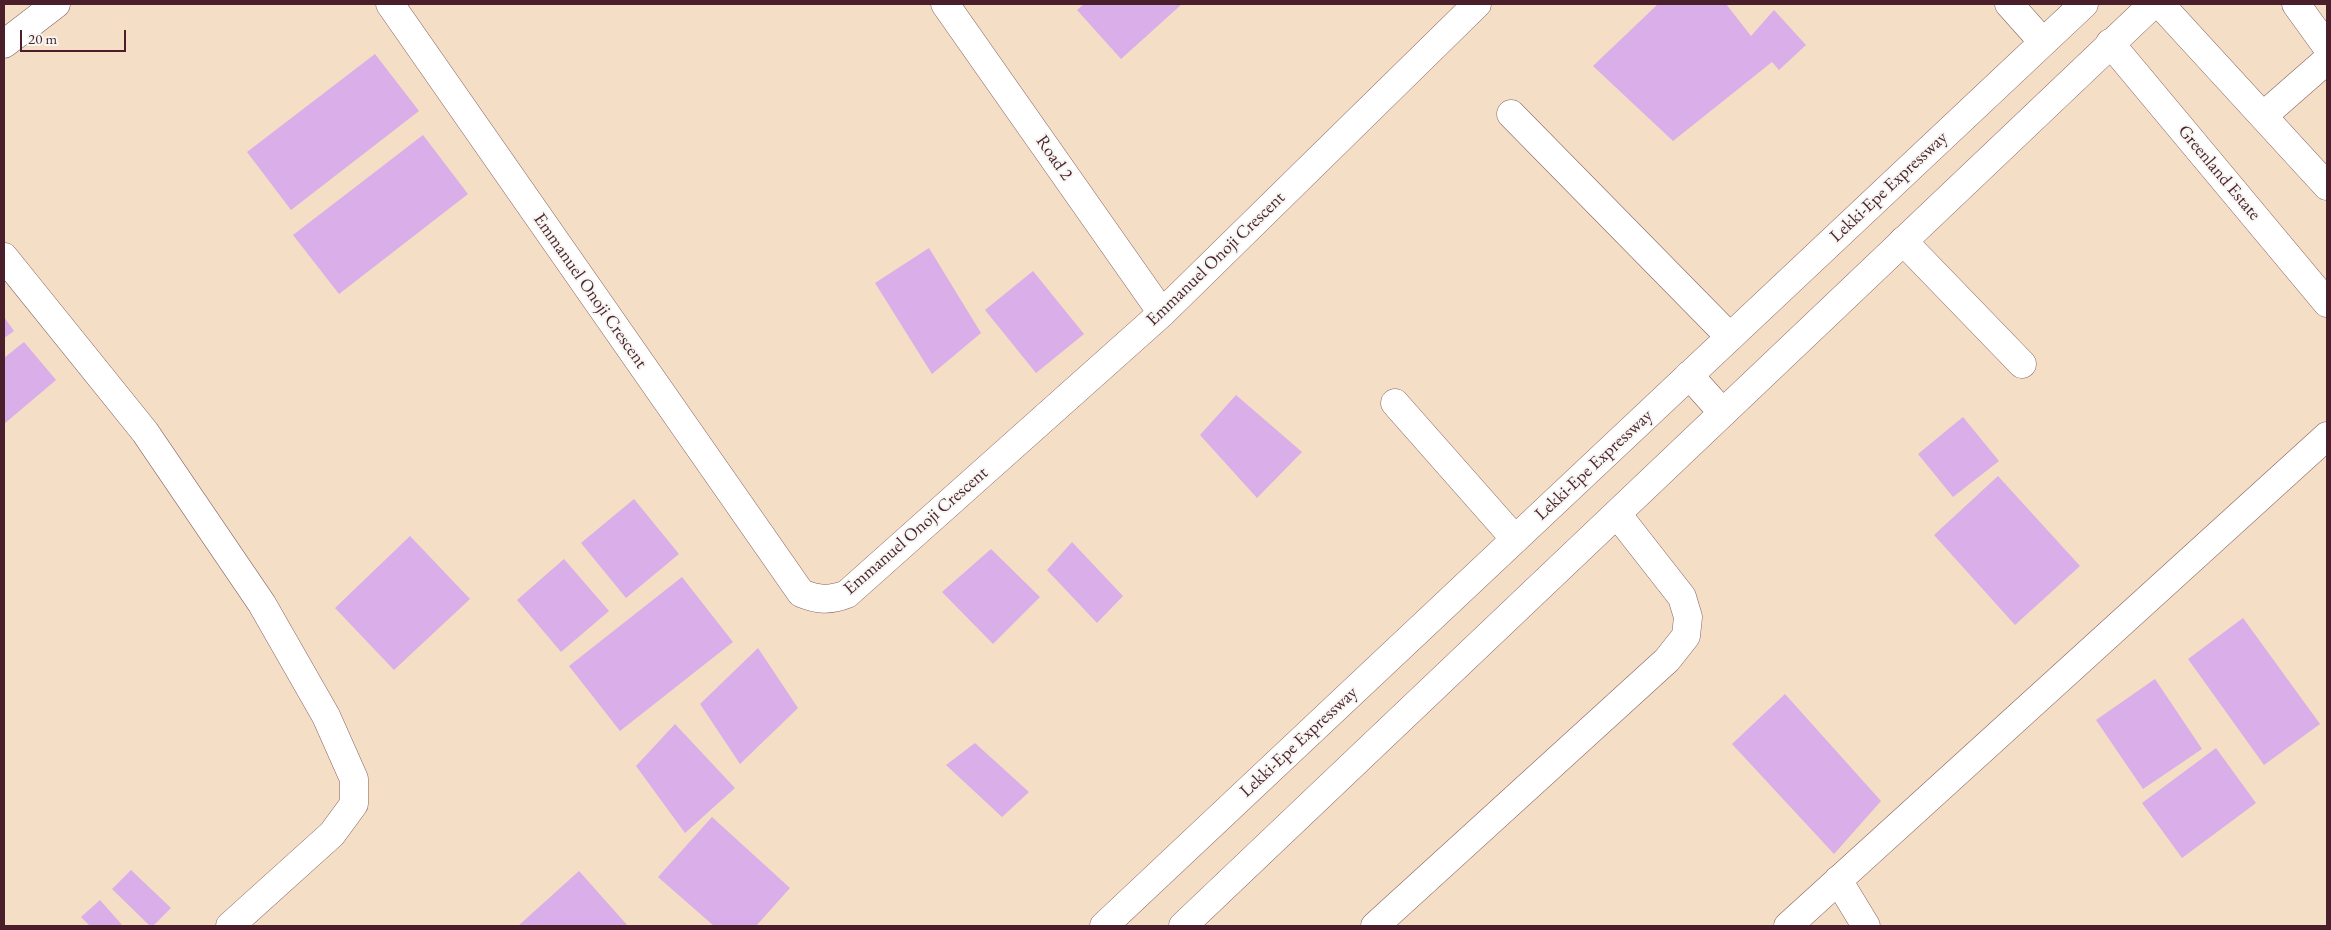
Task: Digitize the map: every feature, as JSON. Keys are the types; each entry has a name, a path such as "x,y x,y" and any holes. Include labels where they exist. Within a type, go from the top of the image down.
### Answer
{"main road":[{"path":"4,44 56,4"},
{"name":"Emmanuel Onoji Crescent","path":"390,4 795,585 801,593 808,596 832,600 847,594 1162,313 1477,4"},
{"name":"Road 2","path":"945,4 1162,313"},
{"path":"2009,4 2043,42"},
{"name":"Lekki-Epe Expressway","path":"1104,926 2084,4"},
{"path":"1183,926 2153,4"},
{"path":"2160,4 2327,186"},
{"path":"2296,4 2327,47"},
{"name":"Greenland Estate","path":"2110,44 2327,303"},
{"path":"2263,116 2327,60"},
{"path":"1511,114 1730,337"},
{"path":"1903,241 2022,364"},
{"path":"4,257 145,432 256,595 326,716 354,779 354,804 332,834 230,926"},
{"path":"1689,375 1723,413"},
{"path":"1395,403 1515,539"},
{"path":"1788,926 2327,436"},
{"path":"1375,926 1667,660 1686,636 1688,617 1682,597 1617,514"},
{"path":"1838,880 1866,926"}],"building":[{"path":"1084,4 1182,4 1121,59 1077,10"},
{"path":"1658,4 1726,4 1751,36 1774,10 1806,45 1779,70 1772,62 1673,141 1593,66"},
{"path":"375,54 419,111 291,210 247,152"},
{"path":"423,135 468,194 339,294 293,235"},
{"path":"929,248 981,333 932,374 875,283"},
{"path":"1033,271 1084,334 1036,373 985,310"},
{"path":"4,317 14,331 4,338"},
{"path":"24,342 56,380 4,424 4,358"},
{"path":"1236,395 1302,452 1257,498 1200,435"},
{"path":"1963,417 1999,461 1953,497 1918,454"},
{"path":"1998,476 2080,566 2015,625 1934,535"},
{"path":"634,499 679,554 626,598 581,543"},
{"path":"410,536 470,599 394,670 335,608"},
{"path":"1072,542 1123,596 1097,623 1047,570"},
{"path":"991,549 1040,597 993,644 942,592"},
{"path":"564,559 609,611 561,652 517,600"},
{"path":"682,577 733,642 620,731 569,666"},
{"path":"2243,618 2320,724 2264,765 2188,659"},
{"path":"758,648 798,708 740,764 700,704"},
{"path":"2155,679 2202,749 2143,789 2096,720"},
{"path":"1785,694 1881,801 1834,854 1732,744"},
{"path":"675,724 735,788 685,833 636,766"},
{"path":"975,743 1029,792 1002,817 946,765"},
{"path":"2216,748 2256,803 2182,858 2142,803"},
{"path":"712,817 790,888 756,926 714,926 658,877"},
{"path":"131,870 171,908 153,926 150,926 112,889"},
{"path":"579,871 628,926 518,926"},
{"path":"100,900 123,926 90,926 81,917"}]}
